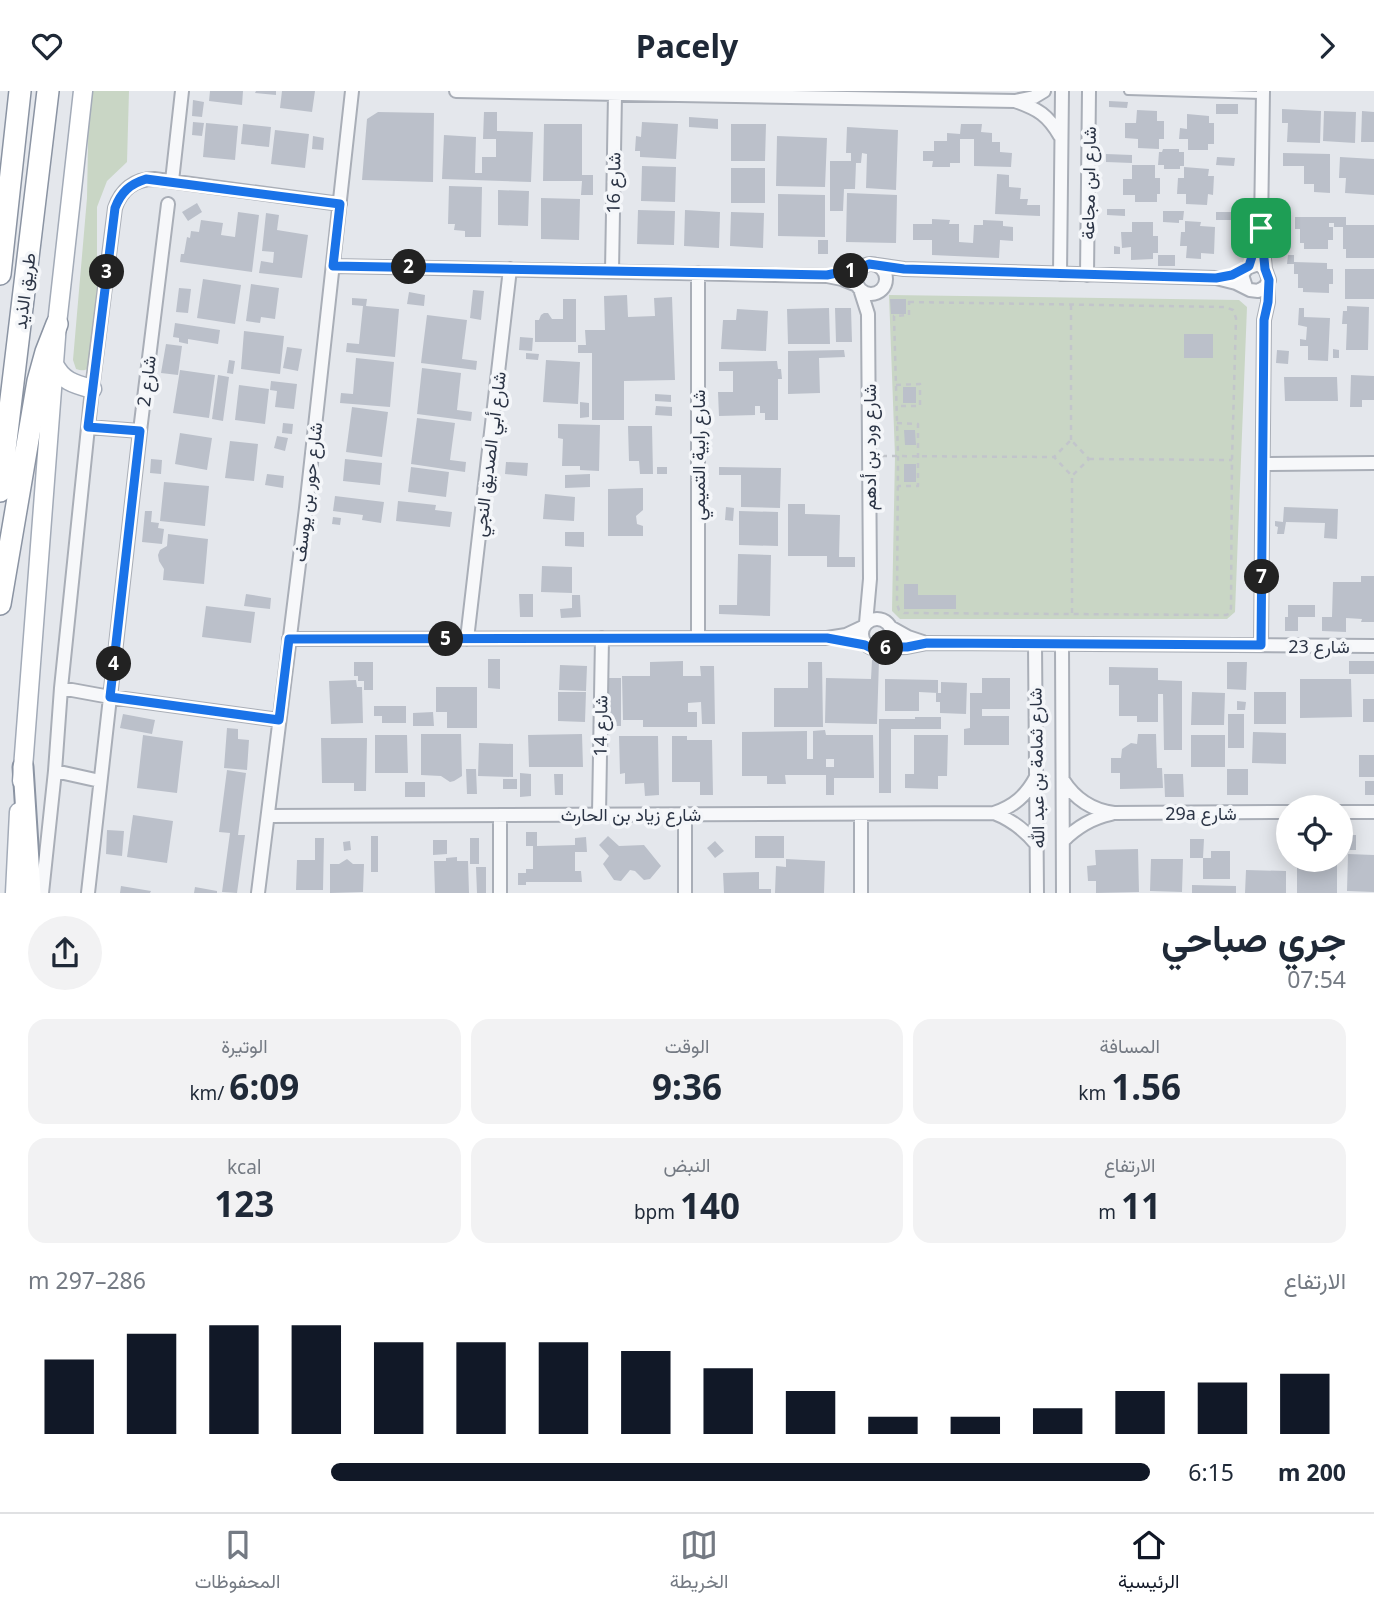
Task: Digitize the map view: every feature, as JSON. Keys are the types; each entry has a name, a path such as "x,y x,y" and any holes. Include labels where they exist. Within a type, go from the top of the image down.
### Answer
{"highway":[{"name":"طريق الذيد","path":"0,274 20,91"},
{"name":"طريق الذيد","path":"0,491 48,91"},
{"path":"0,204 10,175"},
{"path":"0,604 40,374 57,324"},
{"path":"23,767 31,893"}],"main road":[{"path":"15,893 57,324 83,91"},
{"path":"54,364 72,384 92,389"}],"street":[{"path":"172,181 182,91"},
{"name":"شارع حور بن يوسف","path":"258,893 352,91"},
{"path":"456,91 889,95 1015,101 1034,97 1044,91"},
{"name":"شارع ابن مجاعة","path":"1060,274 1062,91"},
{"name":"شارع ابن مجاعة","path":"1087,275 1089,91"},
{"path":"1261,645 1264,320 1269,276 1265,269 1261,228 1263,93"},
{"name":"شارع 16","path":"612,271 615,94"},
{"path":"1015,101 1045,115 1061,138"},
{"path":"43,893 92,389 115,208 119,198 138,181 146,179 340,204"},
{"name":"شارع 2","path":"88,893 168,204"},
{"path":"1261,228 1248,267 1242,275 1259,304 1264,320"},
{"path":"333,266 827,275 869,264 914,270 1216,278 1258,291 1268,283"},
{"path":"1216,278 1232,275 1258,264 1265,269"},
{"path":"877,265 886,275 881,289"},
{"path":"859,287 856,276 861,268"},
{"name":"شارع أبي الصديق النجي","path":"467,639 510,269"},
{"path":"827,275 842,279 868,294 881,289 899,275 914,270"},
{"name":"شارع رابية التميمي","path":"698,273 698,638"},
{"name":"شارع ورد بن أدهم","path":"859,287 868,314 870,579 865,625"},
{"name":"شارع ورد بن أدهم","path":"868,314 881,289"},
{"path":"88,427 140,431"},
{"path":"1263,464 1374,463"},
{"name":"شارع ورد بن أدهم","path":"870,579 875,603 887,624"},
{"path":"289,639 827,638 846,635 877,619 887,624 892,639 885,647 875,650 865,645 827,638"},
{"name":"شارع 23","path":"887,624 908,637 927,643"},
{"path":"865,625 861,633 865,645"},
{"name":"شارع 14","path":"599,814 601,638"},
{"name":"شارع 23","path":"885,647 927,643 1374,646"},
{"name":"شارع ثمامة بن عبد الله","path":"1035,644 1037,893"},
{"name":"شارع ثمامة بن عبد الله","path":"1062,644 1063,893"},
{"path":"61,688 279,720"},
{"path":"55,771 100,781"},
{"name":"شارع زياد بن الحارث","path":"268,816 994,813 1024,796 1037,777"},
{"name":"29a شارع","path":"1063,779 1068,788 1084,803 1103,812 1276,812"},
{"path":"1353,812 1374,812"},
{"path":"994,813 1014,823 1037,845"},
{"name":"29a شارع","path":"1063,841 1091,820 1114,813"},
{"path":"685,814 685,893"},
{"path":"861,814 862,893"},
{"path":"500,815 500,893"}],"lane":[{"path":"1128,91 1263,93"}],"path":[{"path":"909,302 1225,307 1233,310 1236,318 1229,614 901,612 897,604 896,385 894,316 909,315 909,302"},
{"path":"1071,305 1071,440 1089,459"},
{"path":"896,385 920,384 920,407 897,406"},
{"path":"897,423 918,424 918,486 898,486"},
{"path":"869,456 1054,457 1071,440"},
{"path":"1054,457 1072,476 1072,613"},
{"path":"1072,476 1089,459 1232,460"}],"green space":[{"path":"89,91 129,91 127,162 107,181 97,207 97,290 93,362 88,369 82,370 76,369 73,360 87,198"},
{"path":"889,295 1239,300 1247,307 1235,612 1227,619 900,619 892,611 895,456"}],"building":[{"path":"210,91 243,91 242,105 209,101"},
{"path":"276,91 276,95 255,93"},
{"path":"282,91 315,91 312,112 280,108"},
{"path":"193,100 204,102 202,117 192,116"},
{"path":"1109,101 1128,102 1127,108 1109,107"},
{"path":"1216,104 1238,104 1238,114 1216,114"},
{"path":"1282,109 1321,111 1320,143 1287,142 1288,123 1282,123"},
{"path":"1137,110 1157,111 1157,121 1164,121 1164,139 1159,139 1159,149 1138,148 1138,139 1125,138 1125,123 1136,123"},
{"path":"1324,111 1356,112 1355,143 1323,141"},
{"path":"1362,111 1374,112 1374,142 1361,142"},
{"path":"378,112 434,113 433,182 362,180 367,119"},
{"path":"484,112 497,112 497,131 533,132 531,182 442,179 444,135 476,137 475,173 482,173 482,157 496,157 496,139 483,139"},
{"path":"1187,114 1209,116 1209,123 1214,123 1214,144 1208,144 1208,150 1188,150 1188,139 1179,139 1180,128 1187,129"},
{"path":"689,117 718,119 718,129 689,127"},
{"path":"193,122 204,123 202,136 192,135"},
{"path":"642,122 678,124 676,159 640,157 640,151 635,151 636,136 641,137"},
{"path":"206,123 238,126 235,160 203,157"},
{"path":"243,124 271,127 269,147 241,144"},
{"path":"544,124 582,124 582,175 593,175 593,195 581,195 582,181 543,181"},
{"path":"731,124 766,124 765,161 731,161"},
{"path":"961,124 982,124 981,132 992,133 992,142 1000,142 1000,152 1012,153 1011,167 974,166 974,139 960,139 960,163 950,163 950,167 932,167 933,161 923,161 923,151 934,151 934,141 947,141 947,133 960,134"},
{"path":"847,127 898,130 896,190 866,188 867,154 862,153 861,163 856,163 855,189 844,189 843,211 830,211 830,161 851,161 851,153 846,153"},
{"path":"275,130 309,134 305,168 271,164"},
{"path":"313,136 324,138 323,150 312,149"},
{"path":"777,136 827,138 825,187 776,186"},
{"path":"1163,149 1179,149 1179,152 1184,152 1184,166 1180,166 1180,169 1164,169 1164,165 1158,165 1159,152"},
{"path":"1283,153 1330,154 1330,193 1314,192 1314,184 1304,184 1304,166 1283,166"},
{"path":"1106,154 1132,155 1132,163 1106,162"},
{"path":"1217,157 1235,158 1234,166 1216,165"},
{"path":"1340,157 1374,159 1374,195 1345,193 1346,178 1339,178"},
{"path":"1132,165 1155,165 1155,178 1160,178 1157,202 1135,202 1135,195 1123,195 1123,179 1132,179"},
{"path":"642,166 676,167 675,202 641,201"},
{"path":"1184,167 1209,169 1208,176 1214,176 1213,195 1208,194 1207,205 1186,204 1186,194 1177,194 1178,178 1184,178"},
{"path":"731,168 765,168 765,203 731,203"},
{"path":"997,174 1009,175 1009,187 1021,188 1020,199 1028,199 1027,205 1040,205 1040,216 995,214"},
{"path":"449,186 482,187 481,237 465,237 465,231 454,230 455,224 448,224"},
{"path":"498,190 529,191 528,226 498,225"},
{"path":"847,193 897,195 896,243 846,242"},
{"path":"778,194 825,195 825,237 778,236"},
{"path":"541,198 580,199 579,240 541,239"},
{"path":"197,203 202,212 188,221 182,212"},
{"path":"1107,209 1125,209 1125,216 1107,215"},
{"path":"638,210 675,211 674,245 637,244"},
{"path":"685,210 720,212 719,248 684,246"},
{"path":"1163,211 1184,211 1183,220 1179,220 1179,223 1163,222"},
{"path":"238,212 259,215 252,272 180,262 187,237 190,238 191,231 199,232 201,220 223,223 221,235 235,237"},
{"path":"731,212 764,213 763,248 730,246"},
{"path":"1216,212 1233,212 1233,220 1216,220"},
{"path":"266,213 279,215 277,230 308,235 302,278 259,273 261,261 273,263 274,252 262,251"},
{"path":"1295,217 1346,217 1346,225 1374,225 1374,258 1346,258 1346,249 1343,249 1343,227 1334,227 1334,223 1329,223 1329,227 1333,227 1333,240 1328,240 1328,249 1304,249 1304,243 1300,243 1300,229 1295,229"},
{"path":"932,219 950,220 949,224 959,224 959,242 973,243 974,225 983,225 983,220 1003,221 1003,226 1013,227 1013,241 1000,240 999,258 932,255 932,240 913,240 913,224 932,224"},
{"path":"1185,221 1201,222 1200,226 1215,227 1214,254 1201,253 1201,259 1186,258 1187,246 1180,246 1181,232 1185,232"},
{"path":"1132,222 1153,222 1153,236 1158,236 1158,253 1153,253 1153,259 1131,260 1131,247 1122,248 1121,232 1132,232"},
{"path":"818,240 828,240 828,254 818,254"},
{"path":"1114,246 1120,247 1120,254 1114,254"},
{"path":"1158,255 1175,255 1175,266 1158,266"},
{"path":"1288,255 1294,255 1294,262 1327,263 1327,269 1333,269 1333,284 1329,284 1329,293 1303,292 1303,288 1298,288 1298,274 1294,274 1294,264 1287,264"},
{"path":"1345,269 1374,269 1374,299 1345,299"},
{"path":"203,279 241,285 235,324 197,318"},
{"path":"251,284 279,288 275,319 261,317 260,323 246,321"},
{"path":"179,288 191,289 188,313 176,312"},
{"path":"473,290 484,291 481,320 470,318"},
{"path":"409,292 425,295 424,306 407,304"},
{"path":"627,295 628,317 655,316 654,298 672,297 675,380 624,381 624,420 592,420 592,353 578,353 578,345 586,345 585,330 605,330 604,296"},
{"path":"352,298 367,299 366,306 399,309 395,357 346,352 347,343 359,344 363,306 352,305"},
{"path":"563,299 576,299 576,342 535,342 535,320 539,320 544,313 548,313 552,319 563,319"},
{"path":"890,299 906,299 906,314 891,314"},
{"path":"1347,306 1369,307 1368,350 1346,350 1347,324 1342,324 1343,311 1347,311"},
{"path":"829,308 830,344 788,344 787,309"},
{"path":"835,308 851,308 852,342 836,342"},
{"path":"1299,308 1304,308 1304,317 1330,318 1328,361 1308,360 1308,346 1300,346 1300,339 1306,340 1307,327 1298,325"},
{"path":"737,309 768,311 766,351 721,349 723,320 736,320"},
{"path":"427,315 467,320 462,359 477,361 476,370 421,363"},
{"path":"175,323 220,330 218,344 188,339 188,344 179,342 179,338 173,337"},
{"path":"244,331 284,336 280,374 241,369"},
{"path":"1184,334 1213,334 1213,358 1184,358"},
{"path":"520,337 533,338 532,351 519,350"},
{"path":"166,344 182,346 178,375 161,373"},
{"path":"287,347 302,349 298,371 283,368"},
{"path":"1333,349 1339,350 1339,358 1333,358"},
{"path":"844,350 845,357 819,358 820,393 788,394 788,351"},
{"path":"1277,350 1289,351 1288,364 1276,363"},
{"path":"526,353 539,354 538,360 526,359"},
{"path":"356,358 394,362 390,407 340,403 341,393 353,394"},
{"path":"229,360 235,361 233,374 227,373"},
{"path":"546,360 580,362 578,404 543,402"},
{"path":"777,361 782,379 778,379 778,420 765,420 765,413 760,413 760,406 755,406 755,415 719,416 718,392 733,392 733,371 719,371 719,362"},
{"path":"422,368 461,373 457,410 472,412 471,421 417,414"},
{"path":"180,370 215,375 209,418 173,413"},
{"path":"218,375 229,377 223,421 212,419"},
{"path":"1351,375 1374,376 1374,400 1362,400 1362,407 1350,407"},
{"path":"1284,377 1337,377 1338,401 1285,401"},
{"path":"271,381 297,384 294,409 275,407 277,391 270,390"},
{"path":"239,385 269,389 265,424 235,420"},
{"path":"903,387 916,387 916,403 903,403"},
{"path":"655,394 671,395 671,402 655,401"},
{"path":"580,402 589,403 589,417 580,418"},
{"path":"656,406 672,407 672,416 655,415"},
{"path":"352,407 388,412 382,457 346,452"},
{"path":"417,418 455,423 450,460 466,462 465,472 411,464"},
{"path":"283,423 293,424 292,434 282,433"},
{"path":"558,424 600,425 599,471 580,470 580,466 562,466 563,439 558,438"},
{"path":"628,426 652,426 653,474 640,474 639,461 629,461"},
{"path":"904,430 915,430 916,445 905,445"},
{"path":"180,433 212,438 207,470 175,464"},
{"path":"277,436 288,438 285,451 274,448"},
{"path":"230,441 258,444 254,481 225,478"},
{"path":"151,459 162,460 161,474 150,473"},
{"path":"345,459 382,463 380,485 343,481"},
{"path":"506,462 528,463 527,476 505,474"},
{"path":"904,464 916,464 916,482 904,482"},
{"path":"411,467 449,472 446,497 408,492"},
{"path":"657,467 667,467 667,474 657,474"},
{"path":"719,467 781,468 780,508 741,507 741,475 719,475"},
{"path":"267,474 284,476 283,488 265,485"},
{"path":"590,474 590,487 565,488 565,475"},
{"path":"164,482 209,486 205,526 160,521"},
{"path":"643,488 643,510 636,516 637,524 643,526 643,536 608,536 608,489"},
{"path":"545,494 575,497 574,521 543,519"},
{"path":"335,496 384,502 381,523 362,520 363,515 333,511"},
{"path":"398,501 436,505 435,510 452,512 450,527 396,521"},
{"path":"788,504 805,504 805,514 840,515 839,557 855,557 855,567 827,567 827,556 788,556"},
{"path":"726,507 734,508 733,521 725,520"},
{"path":"1284,507 1338,509 1337,539 1324,538 1325,523 1286,522 1284,534 1277,534 1275,521 1283,522"},
{"path":"145,511 152,511 151,522 159,523 158,528 164,529 162,544 142,542"},
{"path":"739,511 778,512 778,546 739,545"},
{"path":"333,517 341,518 340,525 332,524"},
{"path":"565,532 584,532 584,547 565,546"},
{"path":"168,534 208,539 204,584 163,580 164,569 158,555 160,550 167,546"},
{"path":"738,554 771,555 770,616 719,614 719,605 737,605"},
{"path":"542,566 572,567 572,593 541,592"},
{"path":"1361,576 1374,576 1374,622 1346,618 1346,632 1322,631 1322,617 1332,617 1333,582 1361,582"},
{"path":"904,584 918,584 918,595 956,595 956,609 904,609"},
{"path":"246,594 271,598 270,609 244,606"},
{"path":"519,594 533,594 533,617 520,617"},
{"path":"572,595 580,595 581,617 561,618 560,609 572,608"},
{"path":"1288,605 1315,605 1315,617 1298,617 1298,631 1285,631"},
{"path":"206,606 255,612 251,643 202,637"},
{"path":"488,659 500,659 500,689 488,688"},
{"path":"872,660 879,660 877,724 825,723 826,678 871,679"},
{"path":"683,661 683,676 701,676 700,666 714,666 715,724 702,724 701,702 688,703 688,712 697,712 697,727 643,727 643,720 623,720 622,676 650,676 650,662"},
{"path":"1349,661 1374,661 1374,674 1349,674"},
{"path":"354,662 373,662 373,690 364,690 364,681 358,681 358,676 354,676"},
{"path":"808,662 822,662 823,727 774,727 774,688 808,688"},
{"path":"1227,662 1247,662 1246,690 1227,689"},
{"path":"560,665 587,666 586,691 559,690"},
{"path":"1109,667 1158,668 1158,680 1182,681 1182,750 1164,750 1163,694 1158,694 1158,722 1137,722 1137,716 1119,716 1119,685 1109,685"},
{"path":"609,678 621,678 621,726 609,726"},
{"path":"982,678 1010,678 1010,709 982,709 982,716 1009,716 1009,745 964,745 964,729 970,728 970,693 982,693"},
{"path":"885,679 938,680 938,693 919,692 919,711 885,711"},
{"path":"1300,679 1351,679 1352,717 1300,718"},
{"path":"356,680 357,687 362,687 363,723 331,724 329,681"},
{"path":"941,682 967,683 966,714 940,713 940,702 936,702 936,693 941,693"},
{"path":"436,687 477,687 477,728 447,728 447,712 436,712"},
{"path":"558,692 586,692 585,722 558,721"},
{"path":"1192,692 1225,693 1224,725 1191,725"},
{"path":"1254,692 1286,692 1286,724 1254,724"},
{"path":"1363,699 1374,699 1374,722 1363,722"},
{"path":"1237,701 1246,702 1245,710 1237,710"},
{"path":"374,706 406,706 406,723 382,723 382,716 374,716"},
{"path":"433,712 434,726 413,726 413,713"},
{"path":"123,714 155,720 152,734 120,728"},
{"path":"1228,714 1244,714 1244,748 1228,748"},
{"path":"941,717 941,729 891,729 891,793 879,793 879,719"},
{"path":"227,728 238,729 238,739 249,740 247,770 224,768"},
{"path":"825,730 826,735 873,735 874,778 834,778 834,795 826,795 826,775 785,775 786,784 767,784 767,776 742,776 742,732 807,731 807,759 813,759 813,731","holes":["826,759 834,759 834,767 826,767"]},
{"path":"1253,732 1286,733 1286,764 1252,763"},
{"path":"421,734 461,734 462,776 450,782 441,776 421,775"},
{"path":"582,734 583,767 529,767 528,735"},
{"path":"1138,734 1156,734 1157,768 1162,768 1163,788 1120,789 1120,773 1111,773 1111,758 1121,758 1122,749 1131,743 1137,744"},
{"path":"143,735 183,741 177,793 137,788"},
{"path":"375,735 407,735 408,773 375,773"},
{"path":"914,735 948,735 947,776 938,776 938,789 905,788 905,774 914,774"},
{"path":"1191,735 1225,735 1225,767 1191,767"},
{"path":"619,736 658,736 659,795 645,796 644,783 625,784 625,773 620,774"},
{"path":"672,736 687,736 687,740 712,740 713,795 700,795 700,782 672,782"},
{"path":"321,738 367,738 366,791 354,791 354,783 322,783"},
{"path":"479,743 513,744 513,777 478,776"},
{"path":"1359,755 1374,755 1374,777 1359,777"},
{"path":"466,769 476,769 477,794 467,794"},
{"path":"1227,769 1248,769 1248,795 1227,795"},
{"path":"227,770 246,773 238,835 245,835 237,893 222,892 230,833 219,832"},
{"path":"520,773 531,774 531,796 520,797"},
{"path":"554,774 563,774 563,795 555,795"},
{"path":"1164,774 1183,774 1184,797 1165,797"},
{"path":"503,779 517,779 517,789 503,789"},
{"path":"1365,781 1374,781 1374,795 1365,795"},
{"path":"405,782 425,782 425,797 405,797"},
{"path":"133,815 173,821 167,863 127,857"},
{"path":"107,830 124,831 122,856 106,854"},
{"path":"526,832 537,832 537,846 575,845 575,838 586,837 587,852 575,852 575,871 581,871 582,882 526,882 526,885 518,885 518,873 533,869 533,846 526,846"},
{"path":"1353,835 1356,835 1356,850 1353,850"},
{"path":"371,836 378,836 378,872 371,872"},
{"path":"608,836 619,846 644,845 661,866 650,879 644,880 630,870 621,881 614,880 603,864 609,856 599,845"},
{"path":"755,836 784,836 784,858 755,858"},
{"path":"315,838 324,838 323,890 296,890 297,860 315,860"},
{"path":"470,838 479,838 479,864 470,864"},
{"path":"1190,839 1204,839 1203,858 1190,858"},
{"path":"433,840 447,840 447,854 433,855"},
{"path":"350,841 351,850 344,851 343,842"},
{"path":"715,841 724,851 715,858 707,848"},
{"path":"1138,849 1139,892 1096,893 1096,881 1088,881 1087,866 1096,865 1095,850"},
{"path":"1211,851 1230,851 1230,879 1203,879 1203,858 1211,858"},
{"path":"1353,854 1374,855 1374,892 1347,891 1348,872 1353,872"},
{"path":"457,857 457,861 468,861 469,893 435,893 434,861"},
{"path":"347,859 353,864 364,864 363,892 330,893 330,864 339,864"},
{"path":"786,859 825,861 824,893 775,893 776,866 786,867"},
{"path":"1151,859 1183,859 1182,892 1150,891"},
{"path":"476,867 486,867 486,893 477,893"},
{"path":"1246,870 1286,872 1286,893 1245,893"},
{"path":"759,872 759,889 771,889 771,893 724,893 723,873"},
{"path":"1297,872 1337,872 1337,893 1297,893"},
{"path":"1192,885 1236,886 1236,893 1192,893"},
{"path":"121,886 151,891 120,893"},
{"path":"195,887 217,891 217,893 194,893"}],"route":[{"path":"154,179 340,204 333,266 827,275 873,264 904,269 1216,278 1232,275 1249,266 1261,228 1265,269 1269,280 1264,320 1261,645 927,643 875,650 865,645 827,638 289,639 279,720 110,697 140,431 88,427 115,208 124,191 138,181 154,179"}]}
